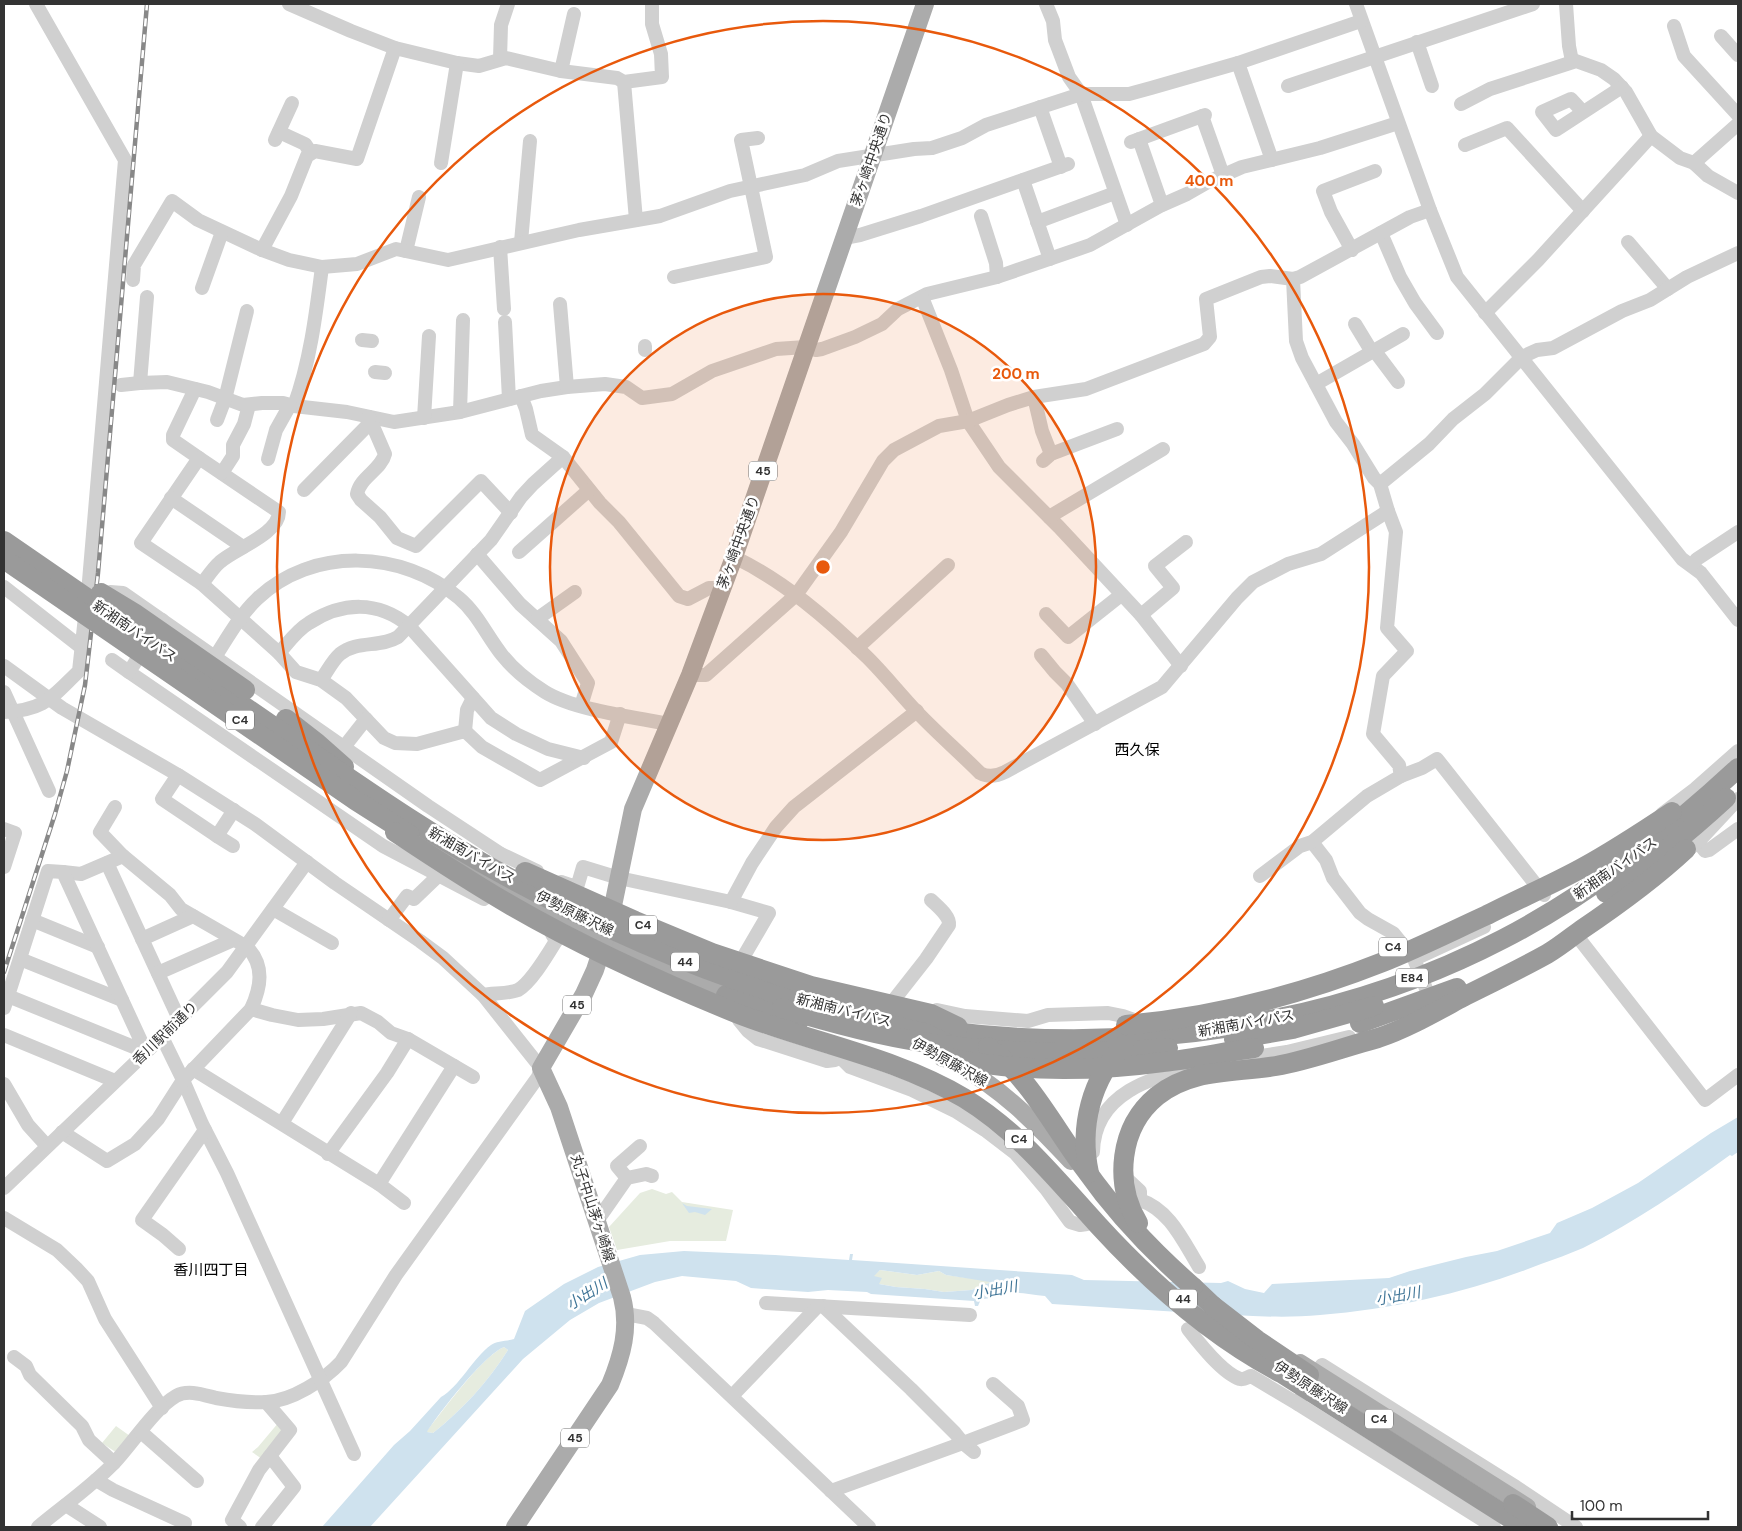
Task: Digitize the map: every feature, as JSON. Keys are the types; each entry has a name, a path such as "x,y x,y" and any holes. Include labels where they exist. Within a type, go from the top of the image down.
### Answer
{"highway":[{"path":"4,538 66,572 134,613 286,719 318,744 388,810"},
{"name":"新湘南バイパス","path":"4,542 388,810 555,902 629,936 706,968 792,997 890,1022 1028,1045 1128,1051 1182,1047 1238,1039 1319,1023 1420,990 1496,958 1636,873 1699,823 1738,786"},
{"name":"新湘南バイパス","path":"4,557 384,819 479,876 552,915 600,938 701,980 762,1002 865,1031 957,1047 1028,1045 1160,1035 1214,1028 1301,1013 1403,982 1449,964 1504,938 1596,883 1661,836 1738,768"},
{"path":"4,568 147,671 266,750 388,810"},
{"path":"819,993 908,1018 978,1026 1049,1028 1128,1025 1196,1016 1312,988 1383,962 1536,895 1632,839 1675,810 1738,757"},
{"name":"C4","path":"315,772 340,794 435,859 512,906 570,938 737,1013 796,1035 888,1062 920,1075 965,1099 986,1113 1028,1148 1145,1273 1215,1332 1248,1355 1283,1374 1524,1527"},
{"path":"726,995 836,1034 961,1061 1027,1069 1097,1068 1164,1062 1298,1042 1338,1031 1486,976 1573,937 1662,871 1738,797"},
{"name":"C4","path":"388,810 635,921 712,953 811,986 931,1014 964,1031 996,1054 1023,1082 1080,1164 1156,1253 1194,1277"},
{"name":"C4","path":"1283,1374 1207,1317 1170,1285 1126,1241 1106,1213 1097,1197 1089,1172 1085,1142 1089,1108 1100,1077 1115,1054 1135,1034 1175,1011 1209,1001 1314,977 1394,946 1481,906 1536,895"},
{"name":"C4","path":"1548,1527 1277,1354 1234,1323 1194,1277 1141,1228 1134,1215 1124,1186 1123,1161 1128,1138 1138,1118 1149,1103 1164,1091 1191,1078 1226,1070 1276,1066 1381,1037 1549,953 1573,937"}],"main road":[{"name":"茅ヶ崎中央通り","path":"607,934 634,809 690,675 734,556 925,4"},
{"path":"4,546 27,567 4,557"},
{"name":"伊勢原藤沢線","path":"159,656 480,873 561,917 754,989 819,993 880,1026 926,1046 973,1072 1002,1094 1044,1132 1137,1230 1194,1277 1252,1329 1293,1358 1556,1527"},
{"name":"伊勢原藤沢線","path":"388,810 492,872 607,934 659,975 726,995"},
{"name":"45","path":"541,1068 584,994 595,970 607,934"},
{"name":"伊勢原藤沢線","path":"836,1034 920,1070 966,1094 1010,1126 1047,1161 1115,1237 1150,1271 1216,1326 1532,1527"},
{"name":"丸子中山茅ヶ崎線","path":"515,1527 610,1385 624,1344 625,1311 608,1254 559,1107 541,1068"}],"street":[{"path":"8,712 34,708 49,700 79,671 125,160 36,4"},
{"path":"289,4 312,8 351,31 395,48 457,63 479,66 506,58 561,72 617,78 624,82 662,77 660,54 652,24 652,4"},
{"path":"500,59 501,31 508,4"},
{"path":"1046,4 1053,21 1057,45 1069,77 1080,94 1127,225"},
{"path":"1356,4 1430,210 1457,278 1682,559 1701,573 1738,620"},
{"path":"1288,86 1533,4"},
{"path":"1566,4 1572,61"},
{"path":"561,72 574,14"},
{"path":"133,280 134,265 172,201 198,220 262,250 289,260 322,267 357,264 396,249 448,260 520,242 660,216 730,191 805,175 838,162 914,149 932,148 949,143 986,126 1080,94 1129,94 1238,63 1361,21"},
{"path":"1674,26 1684,56 1738,115"},
{"path":"1721,36 1738,55"},
{"path":"1417,42 1432,86"},
{"path":"262,250 291,196 307,156 315,151 357,160 395,48"},
{"path":"1461,104 1483,92 1572,61 1600,70 1614,79 1622,86 1652,136 1680,158 1694,163 1708,176 1738,193"},
{"path":"441,163 457,63"},
{"path":"1238,63 1272,160"},
{"path":"624,82 636,220"},
{"path":"1583,112 1622,86"},
{"path":"292,103 277,136 305,144 311,153"},
{"path":"844,238 860,235 913,218 1065,165 1040,107"},
{"path":"1162,206 1135,140 1204,116 1224,175"},
{"path":"121,385 167,382 196,389 243,405 283,403 292,406 347,412 394,422 460,412 541,390 567,387 605,384 626,387 642,398 672,394 712,371 776,349 806,347 816,350 855,337 882,324 898,309 927,294 997,277 1090,245 1162,206 1242,168 1320,148 1398,123"},
{"path":"1694,163 1738,124"},
{"path":"1465,145 1507,128 1583,211"},
{"path":"1485,313 1538,260 1652,136"},
{"path":"674,276 766,257 741,140 758,138"},
{"path":"520,242 530,141"},
{"path":"1352,250 1330,212 1323,192 1375,172"},
{"path":"1023,180 1050,259"},
{"path":"1037,222 1115,193"},
{"path":"406,251 418,197"},
{"path":"690,675 706,675 796,595 841,532 883,461 894,450 939,426 968,421 1034,397 1086,389 1204,344 1210,337 1206,299 1262,277 1270,276 1293,279 1300,277 1410,217 1430,210"},
{"path":"981,216 996,263 997,277"},
{"path":"202,288 222,232"},
{"path":"1381,233 1400,277 1415,303 1438,333"},
{"path":"1628,242 1668,289"},
{"path":"500,247 505,316 515,398 526,409 532,434 563,457 589,490 626,530 679,596 688,599 709,588 722,588"},
{"path":"1380,484 1484,394 1522,357 1537,350 1553,348 1668,289 1687,277 1738,253"},
{"path":"268,459 276,430 292,406 300,389 315,318 322,267"},
{"path":"1293,279 1296,341 1302,358 1336,422 1380,484 1396,532 1387,628 1407,651 1383,676 1373,734 1398,765 1401,776"},
{"path":"140,383 147,297"},
{"path":"922,297 951,370 968,421 999,467 1141,615 1181,666"},
{"path":"560,304 567,387"},
{"path":"217,420 225,399 247,311"},
{"path":"460,412 463,320"},
{"path":"1355,324 1373,351 1398,382"},
{"path":"1316,384 1403,334"},
{"path":"424,418 429,336"},
{"path":"196,389 173,435 173,440 280,512 279,518 269,529 220,562 202,584"},
{"path":"1034,397 1047,458 1117,429"},
{"path":"222,473 233,456 232,445 244,424 249,405"},
{"path":"304,490 367,426 369,418"},
{"path":"369,418 385,454 383,459 361,483 357,494 380,517 397,538 416,546 480,481 511,513"},
{"path":"1049,517 1163,449"},
{"path":"321,680 334,660 345,650 359,645 387,643 398,638 500,529 521,497 563,457"},
{"path":"199,458 141,543 202,584 279,653 296,672 321,680 346,698 384,738 395,743 417,744 465,731"},
{"path":"519,552 589,490"},
{"path":"171,498 243,547"},
{"path":"734,556 796,595 819,613 857,648 916,711 980,773 986,776 1005,772 1162,687 1237,598 1253,582 1288,564 1321,554 1388,511"},
{"path":"1692,565 1697,559 1738,532"},
{"path":"1141,615 1173,588 1155,566 1186,542"},
{"path":"477,554 520,604 560,641 588,683 581,706"},
{"path":"215,657 241,618 257,599 286,578 304,570 346,561 370,560 389,563 428,576 460,598 473,612 501,654 516,670 547,693 581,706 669,724"},
{"path":"857,648 948,566"},
{"path":"4,587 82,648"},
{"path":"110,592 124,593 501,854 571,886 576,887 584,867 619,878 731,902 769,913 741,961"},
{"path":"537,619 575,592"},
{"path":"1046,614 1068,637 1121,595"},
{"path":"279,653 307,623 331,611 353,606 371,607 385,611 409,626 491,718 516,734 548,749 584,758"},
{"path":"129,672 162,620"},
{"path":"1041,655 1067,684 1094,724"},
{"path":"112,660 383,846 552,934 556,941 524,985 516,990 483,995"},
{"path":"4,666 49,700 234,810 443,958 483,995 541,1068 538,1077 396,1275 341,1362 330,1374 286,1398 266,1402 242,1401 185,1392 176,1396 162,1408 114,1463 38,1527"},
{"path":"4,692 8,712 49,791"},
{"path":"465,731 467,710 473,698"},
{"path":"731,902 752,864 776,828 794,807 916,711"},
{"path":"465,731 482,747 540,780 611,742 620,714"},
{"path":"344,747 366,719"},
{"path":"1002,1094 1014,1095 1024,1092 1033,1083 1039,1057 1043,1049 1049,1047 1133,1043 1138,1041 1152,1028 1232,1015 1337,989 1414,960 1452,943 1536,895 1590,867 1671,808 1738,750"},
{"path":"1260,876 1300,846 1312,842 1366,796 1401,776 1422,768 1437,759 1536,895"},
{"path":"178,775 162,799 233,846"},
{"path":"1106,1198 1093,1159 1093,1143 1097,1129 1114,1102 1136,1086 1168,1074 1287,1052 1346,1038 1434,1010 1549,953 1609,915 1698,842 1738,797"},
{"path":"62,1132 107,1161 135,1144 158,1119 183,1080 251,1009 261,979 259,965 253,953 247,947 182,909 170,895 123,856 100,832 115,807"},
{"path":"217,836 234,810"},
{"path":"4,829 15,833 4,867"},
{"path":"1698,842 1705,851 1709,850 1738,829"},
{"path":"1312,842 1326,860 1333,878 1360,913 1393,933 1414,960 1434,1010"},
{"path":"492,872 501,854"},
{"path":"123,856 81,874 48,871 6,1002 146,1052"},
{"name":"香川駅前通り","path":"4,1188 227,972 308,862"},
{"path":"107,863 179,1019"},
{"path":"63,872 146,1052"},
{"path":"389,920 407,896 414,899 438,876"},
{"path":"893,1001 926,959 949,925 948,918 931,900"},
{"path":"273,909 332,943"},
{"path":"142,939 193,916"},
{"path":"552,934 561,917"},
{"path":"32,920 98,947"},
{"path":"1573,937 1705,1100 1738,1075"},
{"path":"158,973 233,940"},
{"path":"706,971 715,954 768,971 819,993 893,1001 965,1016 1028,1021 1048,1015 1108,1014 1123,1016 1144,1023 1152,1028"},
{"path":"20,959 122,1000"},
{"path":"642,977 659,975 739,1020 792,1042 802,1045 803,1042"},
{"path":"251,1009 272,1016 298,1020 323,1019 361,1013 378,1022 390,1033 408,1039 473,1077"},
{"path":"282,1123 352,1013"},
{"path":"1232,1015 1239,1060"},
{"path":"739,1020 758,1039 827,1062 840,1057"},
{"path":"836,1034 840,1057 850,1067 912,1090 957,1112 985,1130 1014,1153 1046,1189 1070,1222 1080,1225 1087,1224"},
{"path":"4,1035 115,1081"},
{"path":"162,1037 227,1173 354,1454"},
{"path":"328,1154 387,1073 408,1039"},
{"path":"379,1184 454,1066"},
{"path":"194,1068 328,1154 379,1184 404,1204"},
{"path":"1187,1070 1158,1087 1135,1112 1120,1136 1117,1155 1125,1177 1140,1190 1138,1202 1151,1203 1174,1225 1187,1254 1194,1277"},
{"path":"4,1084 28,1125 47,1146"},
{"path":"179,1249 142,1220 205,1130"},
{"path":"627,1178 617,1166 637,1153"},
{"path":"1014,1153 1047,1161"},
{"path":"597,1221 627,1178 646,1174 652,1176"},
{"path":"4,1218 57,1250 88,1281 105,1319 162,1408"},
{"path":"766,1303 970,1315"},
{"path":"732,1396 820,1306"},
{"path":"820,1306 911,1389 965,1444"},
{"path":"625,1311 647,1318 654,1323 869,1527"},
{"path":"1188,1329 1222,1367 1240,1379 1251,1376 1299,1401 1494,1527"},
{"path":"14,1356 26,1366 30,1375 82,1426 89,1440 114,1463"},
{"path":"1320,1368 1322,1364 1576,1527"},
{"path":"828,1488 965,1444 1023,1420 1018,1406 993,1384"},
{"path":"240,1527 232,1520 259,1470 290,1430 266,1402"},
{"path":"141,1432 197,1481"},
{"path":"262,1527 294,1487 270,1456"},
{"path":"96,1480 129,1498 186,1522"},
{"path":"66,1505 100,1527"}],"shaded area":[{"path":"652,1189 666,1194 672,1192 682,1202 733,1210 726,1241 670,1241 617,1250 609,1227 640,1193"},
{"path":"880,1270 917,1275 939,1271 946,1275 990,1281 971,1290 944,1292 879,1284 873,1276"},
{"path":"504,1347 508,1350 474,1395 433,1433 426,1432 484,1362"},
{"path":"279,1422 284,1428 262,1459 252,1452"},
{"path":"116,1426 130,1436 117,1453 102,1443"}],"water":[{"name":"小出川","path":"1738,1117 1738,1152 1732,1156 1730,1155 1695,1180 1621,1227 1583,1248 1514,1274 1460,1291 1405,1304 1377,1308 1305,1316 1258,1316 1052,1304 1045,1296 1022,1293 1004,1294 981,1299 978,1306 975,1306 974,1301 871,1294 867,1292 828,1290 808,1292 751,1288 736,1281 682,1276 655,1282 599,1303 570,1320 523,1359 370,1527 322,1527 394,1445 454,1386 484,1351 496,1343 514,1339 525,1311 564,1284 598,1267 640,1255 684,1251 849,1260 850,1254 853,1254 852,1260 1072,1275 1084,1280 1221,1283 1228,1281 1245,1289 1264,1293 1272,1284 1389,1278 1466,1257 1497,1251 1550,1233 1557,1223 1592,1208 1638,1183 1711,1133","holes":["880,1270 917,1275 939,1271 946,1275 990,1282 971,1290 944,1292 896,1287 879,1284 882,1278 874,1276","504,1347 508,1350 474,1395 433,1433 427,1432 474,1372 495,1352"]},
{"path":"682,1203 687,1206 712,1209 705,1215 695,1212 689,1213"}],"railway":[{"path":"4,972 55,814 67,771 85,685 98,573 147,4"}],"district":[{"name":"西久保","path":"1137,750"},
{"name":"香川四丁目","path":"211,1270"}]}
